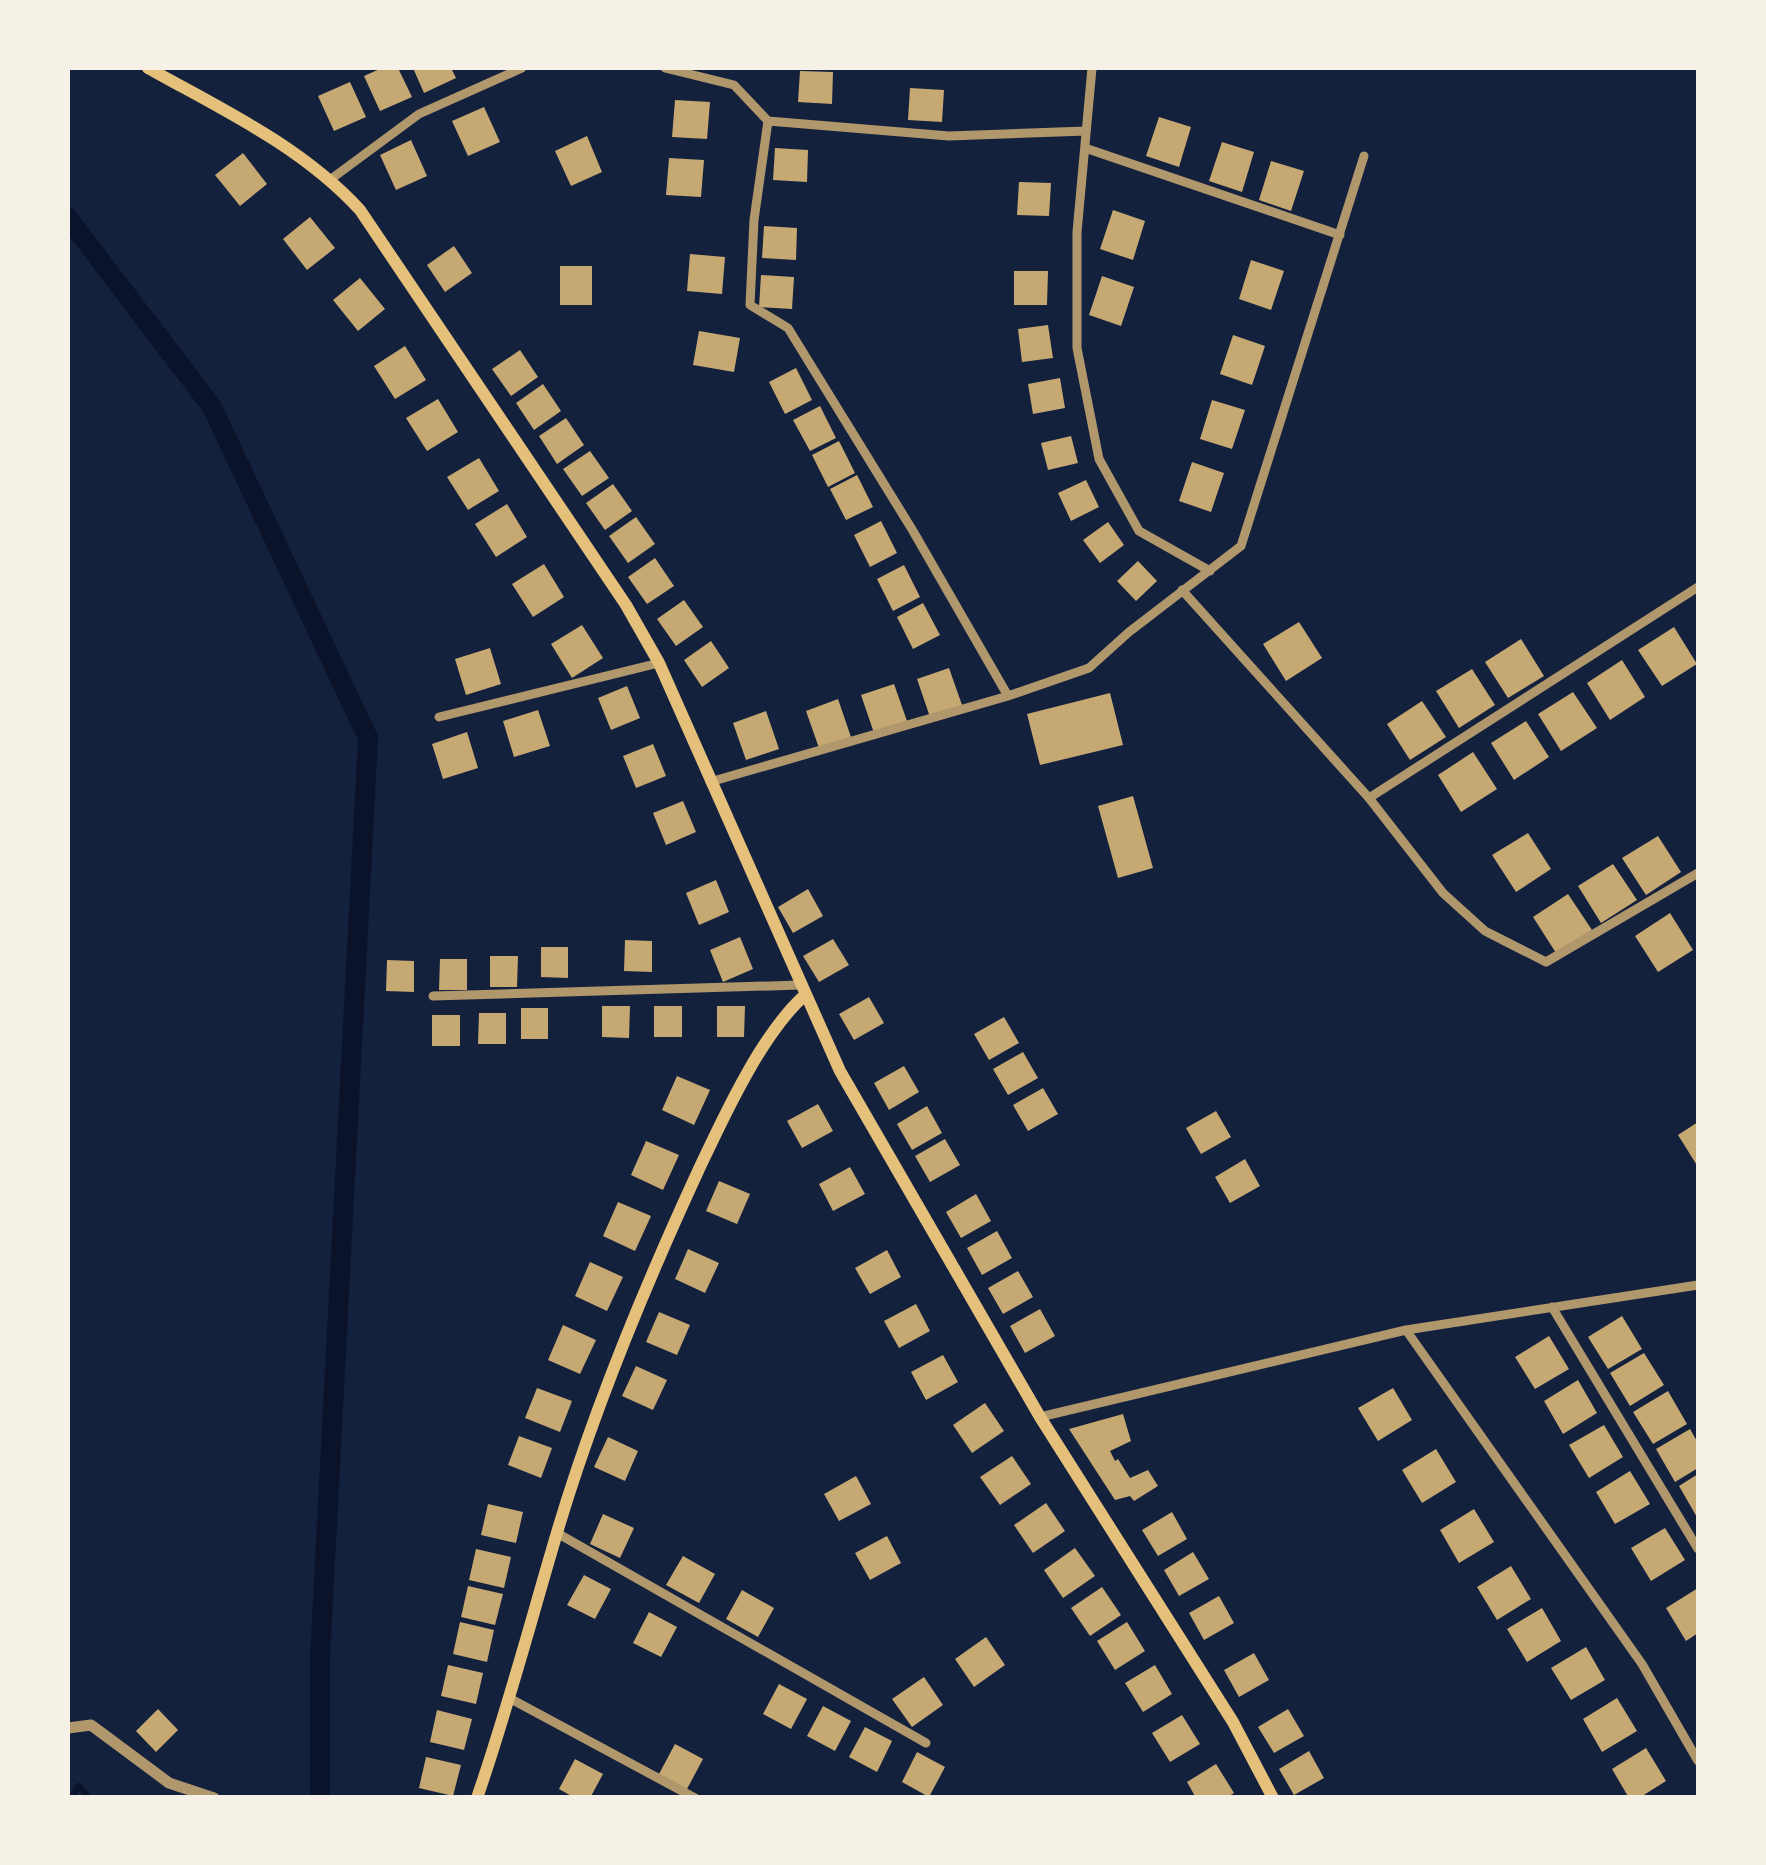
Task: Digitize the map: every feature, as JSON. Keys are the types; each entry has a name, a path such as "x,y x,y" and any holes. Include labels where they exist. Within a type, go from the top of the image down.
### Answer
{"main road":[{"path":"148,68 290,147 331,179 360,210 626,605 659,663 840,1071 1040,1416 1233,1722 1274,1798"},
{"path":"477,1798 511,1698 556,1534 619,1354 667,1238 733,1098 803,990"}],"street":[{"path":"331,179 420,114 522,68"},
{"path":"665,68 734,84 768,121 949,136 1086,131"},
{"path":"1092,68 1077,232 1077,348 1098,458 1139,530 1210,571"},
{"path":"768,121 754,220 750,305 788,328 913,531 1008,696"},
{"path":"1085,148 1340,236"},
{"path":"710,782 1008,696 1089,668 1241,546 1364,156"},
{"path":"1369,798 1698,586"},
{"path":"1182,590 1369,798 1443,893 1485,931 1546,962 1698,872"},
{"path":"439,717 659,663"},
{"path":"432,996 803,990"},
{"path":"1040,1416 1406,1330 1698,1285"},
{"path":"1552,1306 1698,1548"},
{"path":"1406,1330 1642,1664 1698,1760"},
{"path":"556,1534 926,1744"},
{"path":"511,1698 695,1798"},
{"path":"68,1728 90,1725 169,1783 214,1798"},
{"path":"169,1783 172,1798"}],"building":[{"path":"382,68 398,68 412,97 380,111 364,76"},
{"path":"413,68 451,68 456,78 424,93"},
{"path":"800,71 833,72 832,104 798,102"},
{"path":"350,82 366,117 334,131 318,96"},
{"path":"910,88 944,90 942,122 908,120"},
{"path":"675,100 710,102 707,139 672,137"},
{"path":"484,107 500,142 468,156 452,121"},
{"path":"1159,117 1191,127 1179,167 1146,156"},
{"path":"587,136 602,172 571,186 555,151"},
{"path":"411,140 427,176 396,190 380,155"},
{"path":"1222,142 1254,152 1242,192 1209,181"},
{"path":"775,148 808,150 807,182 773,180"},
{"path":"243,153 267,184 240,206 215,175"},
{"path":"669,158 704,160 701,197 666,195"},
{"path":"1271,161 1304,171 1291,211 1259,200"},
{"path":"1019,182 1051,183 1049,216 1017,215"},
{"path":"1113,210 1145,221 1133,260 1100,249"},
{"path":"310,217 335,248 307,270 283,239"},
{"path":"764,226 797,228 796,260 762,258"},
{"path":"454,246 472,273 445,292 427,265"},
{"path":"690,254 725,257 722,294 687,291"},
{"path":"1251,260 1284,271 1271,310 1239,299"},
{"path":"560,266 592,266 592,305 560,305"},
{"path":"1014,271 1048,271 1047,305 1014,305"},
{"path":"761,275 794,277 792,309 759,307"},
{"path":"1102,276 1134,287 1121,326 1089,315"},
{"path":"360,278 385,309 358,331 333,300"},
{"path":"1048,325 1053,358 1022,362 1018,329"},
{"path":"699,331 740,338 734,372 693,365"},
{"path":"1233,335 1265,346 1252,385 1220,374"},
{"path":"405,346 426,380 395,399 374,366"},
{"path":"520,350 538,377 511,396 492,369"},
{"path":"796,368 812,400 785,414 769,382"},
{"path":"1060,378 1065,408 1033,414 1028,384"},
{"path":"543,384 561,411 534,430 516,403"},
{"path":"438,399 458,432 427,451 406,418"},
{"path":"1212,400 1245,410 1232,449 1200,439"},
{"path":"820,406 836,438 810,451 793,420"},
{"path":"566,418 584,445 557,464 539,436"},
{"path":"1071,436 1078,463 1048,470 1041,443"},
{"path":"839,441 855,473 828,487 812,455"},
{"path":"590,451 609,478 582,496 563,469"},
{"path":"479,458 499,491 468,510 447,477"},
{"path":"1192,462 1224,473 1211,512 1179,501"},
{"path":"857,475 873,507 846,520 830,489"},
{"path":"1086,480 1099,507 1071,521 1058,493"},
{"path":"613,484 632,511 605,530 586,503"},
{"path":"507,504 527,537 496,557 475,524"},
{"path":"636,517 655,544 628,563 609,536"},
{"path":"881,521 897,553 870,567 854,535"},
{"path":"1108,522 1124,545 1100,563 1083,540"},
{"path":"655,558 674,586 647,604 628,577"},
{"path":"1138,561 1157,581 1136,601 1117,581"},
{"path":"544,564 564,597 533,617 512,584"},
{"path":"904,565 920,597 893,611 877,579"},
{"path":"684,600 703,627 676,646 657,619"},
{"path":"923,603 940,635 913,649 897,617"},
{"path":"1299,622 1322,658 1286,681 1263,644"},
{"path":"582,625 603,658 572,678 551,644"},
{"path":"1674,627 1697,664 1662,686 1638,650"},
{"path":"1521,639 1544,676 1508,698 1485,662"},
{"path":"711,641 729,668 702,687 684,660"},
{"path":"490,648 501,684 466,695 455,659"},
{"path":"1622,660 1645,697 1610,720 1587,683"},
{"path":"949,668 962,705 930,717 917,679"},
{"path":"1472,669 1495,705 1459,728 1436,691"},
{"path":"894,684 907,721 874,733 861,695"},
{"path":"627,686 640,718 611,730 598,698"},
{"path":"1573,692 1597,728 1561,751 1538,714"},
{"path":"1110,693 1123,745 1040,765 1027,714"},
{"path":"838,699 851,737 819,748 806,711"},
{"path":"1422,701 1446,737 1410,760 1387,724"},
{"path":"538,710 550,746 514,757 503,721"},
{"path":"766,711 779,749 746,760 733,723"},
{"path":"1526,721 1549,757 1514,780 1491,743"},
{"path":"467,732 478,768 443,779 432,744"},
{"path":"653,744 666,776 636,788 623,756"},
{"path":"1473,752 1497,789 1461,812 1438,775"},
{"path":"1133,796 1153,868 1118,878 1098,806"},
{"path":"683,801 696,832 666,845 653,813"},
{"path":"1528,833 1551,869 1516,892 1492,855"},
{"path":"1658,836 1681,872 1646,895 1622,858"},
{"path":"1613,864 1637,900 1601,923 1578,886"},
{"path":"716,880 729,912 699,925 686,893"},
{"path":"808,889 823,916 793,933 778,907"},
{"path":"1568,894 1592,930 1556,953 1533,917"},
{"path":"1670,913 1693,950 1658,972 1635,936"},
{"path":"740,937 753,969 723,982 710,950"},
{"path":"833,939 849,965 819,982 803,956"},
{"path":"625,940 652,941 652,972 624,971"},
{"path":"541,947 568,947 568,978 541,977"},
{"path":"490,956 518,956 517,987 490,987"},
{"path":"440,959 467,959 467,990 439,990"},
{"path":"387,960 414,961 414,992 386,991"},
{"path":"869,997 884,1023 854,1040 839,1014"},
{"path":"602,1006 630,1006 629,1038 602,1037"},
{"path":"654,1006 682,1006 682,1037 654,1037"},
{"path":"717,1006 745,1006 744,1037 717,1037"},
{"path":"521,1008 548,1008 548,1039 521,1039"},
{"path":"479,1013 506,1013 506,1044 478,1044"},
{"path":"432,1015 460,1015 460,1046 432,1046"},
{"path":"1004,1017 1019,1043 989,1060 974,1034"},
{"path":"1023,1052 1038,1078 1008,1095 993,1069"},
{"path":"904,1066 919,1092 889,1110 874,1083"},
{"path":"677,1076 710,1090 694,1125 662,1110"},
{"path":"1043,1088 1058,1114 1028,1131 1013,1105"},
{"path":"818,1104 833,1131 802,1148 787,1121"},
{"path":"927,1106 942,1133 912,1150 897,1124"},
{"path":"1216,1111 1231,1137 1201,1154 1186,1128"},
{"path":"1698,1122 1698,1167 1678,1135"},
{"path":"945,1139 960,1165 930,1182 915,1156"},
{"path":"646,1141 679,1155 663,1190 631,1175"},
{"path":"1245,1159 1260,1186 1230,1203 1215,1177"},
{"path":"850,1167 865,1194 833,1211 819,1184"},
{"path":"719,1181 750,1194 737,1224 706,1211"},
{"path":"976,1194 991,1221 961,1238 946,1212"},
{"path":"618,1202 651,1216 635,1251 603,1236"},
{"path":"997,1231 1012,1258 982,1275 967,1248"},
{"path":"688,1249 719,1263 705,1293 675,1279"},
{"path":"887,1250 901,1277 870,1294 855,1268"},
{"path":"590,1262 623,1277 607,1311 575,1296"},
{"path":"1018,1271 1033,1297 1003,1314 988,1288"},
{"path":"916,1304 930,1331 899,1348 884,1321"},
{"path":"1040,1309 1055,1336 1025,1353 1010,1326"},
{"path":"659,1312 690,1325 677,1355 646,1342"},
{"path":"1622,1316 1642,1349 1608,1369 1588,1337"},
{"path":"563,1325 596,1340 580,1374 548,1360"},
{"path":"1549,1336 1569,1369 1535,1389 1515,1357"},
{"path":"1644,1353 1664,1385 1630,1406 1610,1373"},
{"path":"943,1355 958,1382 926,1400 911,1372"},
{"path":"636,1366 667,1380 653,1410 622,1396"},
{"path":"1578,1380 1597,1413 1563,1434 1544,1401"},
{"path":"537,1388 572,1401 560,1432 525,1418"},
{"path":"1393,1388 1412,1420 1378,1441 1358,1408"},
{"path":"1668,1391 1687,1424 1653,1444 1633,1412"},
{"path":"985,1403 1004,1431 972,1453 953,1425"},
{"path":"1123,1414 1131,1441 1110,1451 1130,1478 1148,1470 1158,1486 1134,1501 1130,1496 1115,1500 1069,1429"},
{"path":"1604,1425 1623,1457 1589,1478 1569,1445"},
{"path":"1690,1429 1698,1443 1698,1468 1675,1482 1656,1449"},
{"path":"519,1436 552,1448 541,1478 508,1465"},
{"path":"608,1437 638,1451 625,1481 594,1467"},
{"path":"1436,1449 1456,1482 1422,1503 1402,1470"},
{"path":"1012,1456 1031,1484 1000,1505 980,1477"},
{"path":"1630,1471 1650,1504 1615,1524 1596,1492"},
{"path":"1698,1474 1698,1519 1679,1486"},
{"path":"856,1476 871,1504 839,1521 824,1494"},
{"path":"1046,1503 1065,1531 1033,1553 1014,1525"},
{"path":"488,1504 523,1512 516,1543 481,1535"},
{"path":"1474,1509 1494,1542 1459,1563 1440,1530"},
{"path":"1172,1512 1187,1539 1158,1556 1142,1530"},
{"path":"603,1514 634,1528 620,1558 590,1544"},
{"path":"1665,1528 1685,1560 1651,1581 1631,1548"},
{"path":"887,1536 901,1563 870,1580 855,1553"},
{"path":"1075,1548 1095,1576 1063,1598 1044,1570"},
{"path":"476,1549 511,1557 504,1588 469,1580"},
{"path":"1193,1552 1209,1579 1179,1596 1164,1570"},
{"path":"683,1556 715,1574 699,1603 666,1585"},
{"path":"1511,1566 1531,1599 1497,1620 1477,1587"},
{"path":"584,1575 611,1589 595,1619 567,1605"},
{"path":"468,1586 503,1594 495,1625 461,1617"},
{"path":"1102,1587 1121,1615 1090,1636 1071,1608"},
{"path":"1698,1588 1698,1633 1686,1641 1666,1608"},
{"path":"742,1590 774,1608 758,1637 726,1619"},
{"path":"1219,1596 1234,1623 1204,1640 1189,1613"},
{"path":"1542,1608 1561,1641 1527,1662 1507,1629"},
{"path":"649,1612 677,1627 661,1657 633,1643"},
{"path":"460,1622 494,1630 487,1662 453,1654"},
{"path":"1127,1622 1145,1651 1115,1670 1097,1641"},
{"path":"986,1637 1005,1665 974,1687 955,1659"},
{"path":"1586,1647 1605,1680 1571,1700 1551,1668"},
{"path":"1254,1653 1269,1680 1239,1697 1224,1670"},
{"path":"448,1665 483,1673 476,1704 441,1696"},
{"path":"1155,1665 1172,1694 1143,1712 1125,1683"},
{"path":"924,1677 943,1705 912,1727 892,1699"},
{"path":"779,1684 807,1699 791,1729 763,1714"},
{"path":"1617,1698 1637,1731 1602,1752 1583,1719"},
{"path":"823,1706 851,1721 835,1751 807,1736"},
{"path":"158,1709 178,1730 156,1752 136,1731"},
{"path":"1288,1709 1304,1736 1274,1753 1258,1727"},
{"path":"437,1710 472,1719 464,1750 430,1742"},
{"path":"1182,1715 1200,1744 1170,1762 1152,1733"},
{"path":"865,1727 892,1741 877,1772 849,1757"},
{"path":"675,1744 703,1759 687,1789 659,1774"},
{"path":"1646,1748 1666,1781 1639,1798 1629,1798 1612,1769"},
{"path":"1309,1751 1324,1778 1294,1795 1279,1769"},
{"path":"917,1752 945,1767 929,1797 902,1782"},
{"path":"426,1757 461,1765 453,1796 419,1788"},
{"path":"575,1759 603,1774 590,1798 575,1798 559,1789"},
{"path":"1216,1764 1234,1793 1226,1798 1196,1798 1187,1782"}],"waterway":[{"path":"68,218 212,407 368,738 320,1657 320,1798"},
{"path":"71,1798 79,1786 89,1798"}]}
